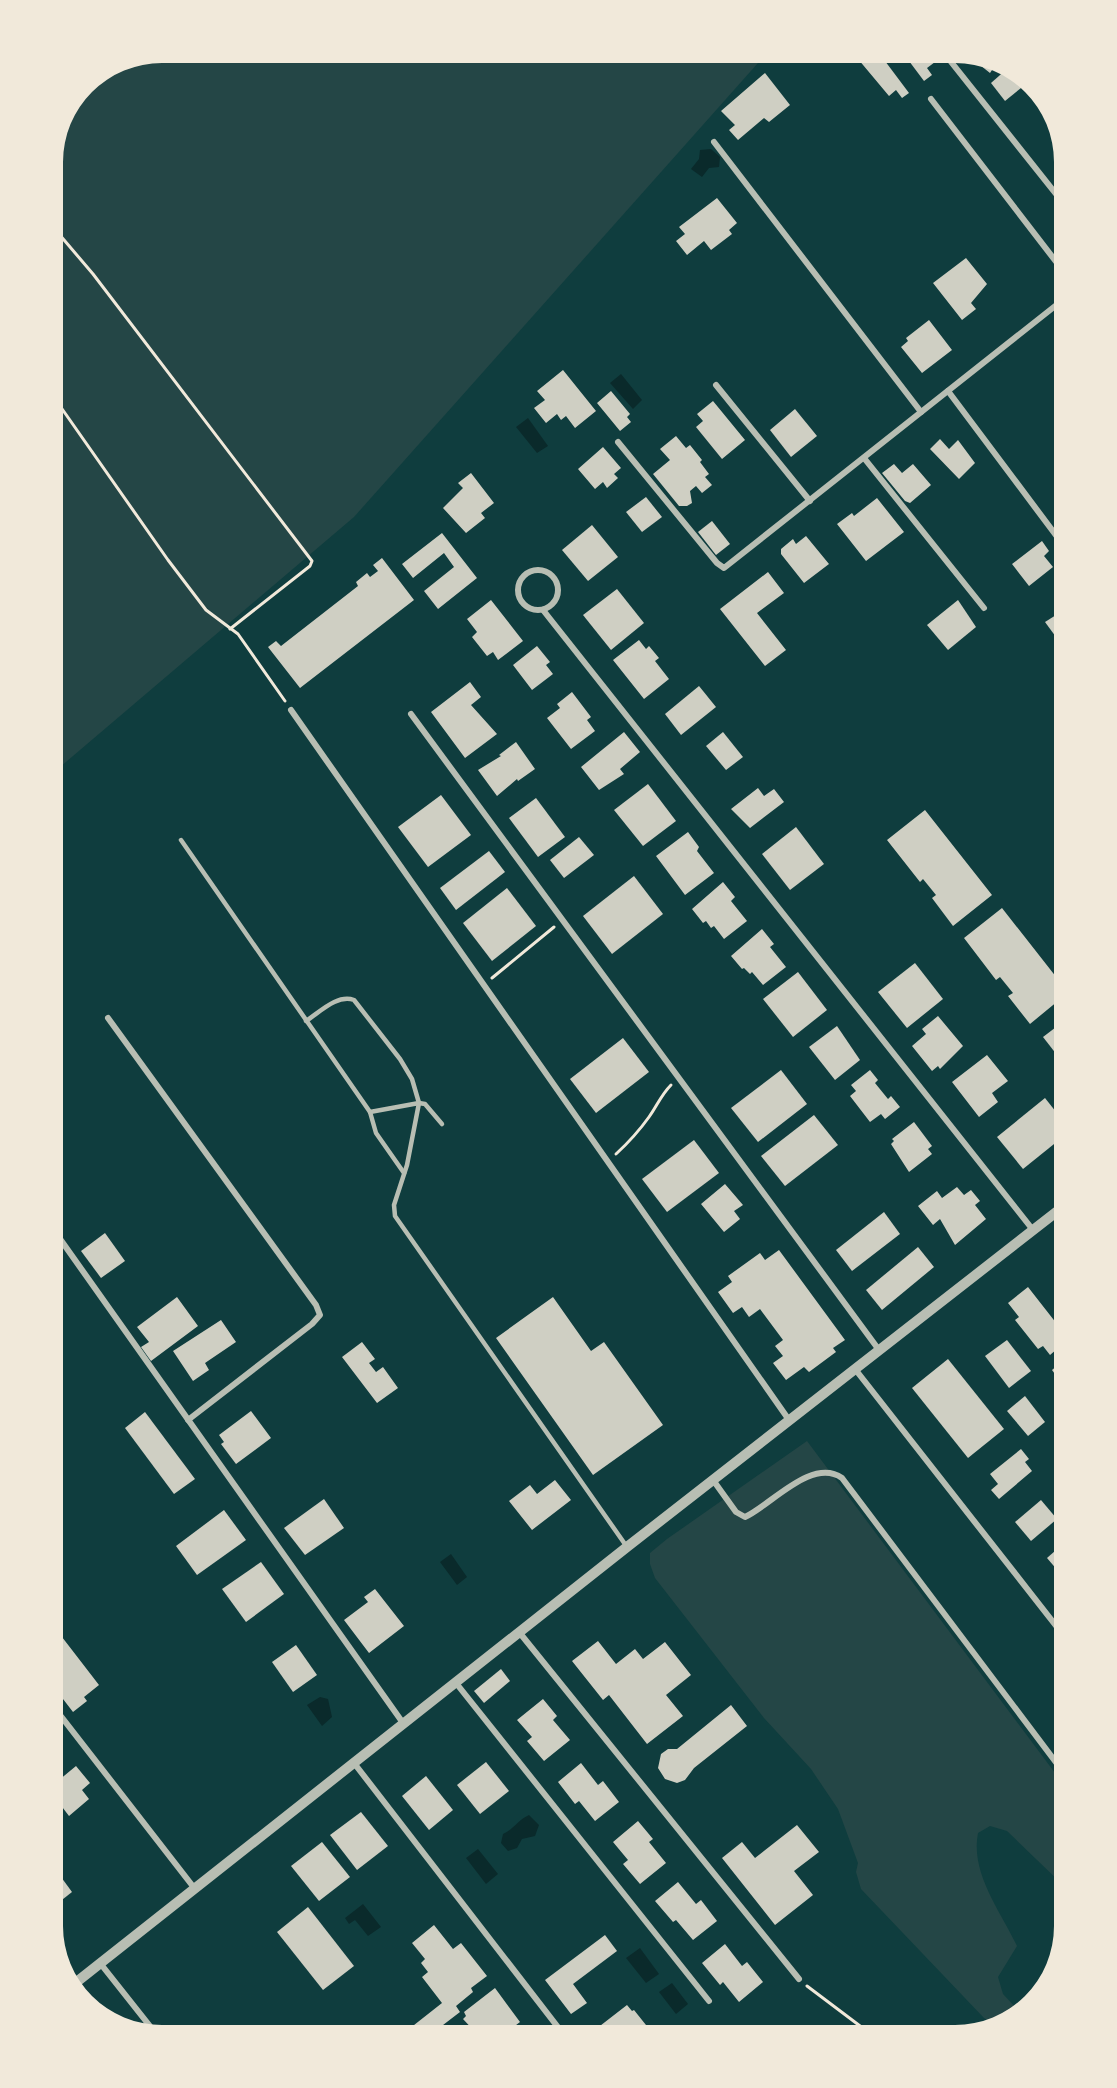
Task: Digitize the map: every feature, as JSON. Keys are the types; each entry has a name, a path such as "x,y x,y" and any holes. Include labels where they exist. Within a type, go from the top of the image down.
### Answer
{"street":[{"path":"952,63 1054,190"},
{"path":"931,99 1054,258"},
{"path":"714,142 921,412"},
{"path":"618,441 717,563 724,568 1054,308"},
{"path":"716,385 810,501"},
{"path":"948,391 1054,531"},
{"path":"864,458 984,609"},
{"path":"543,610 557,597 558,583 549,573 535,570 523,577 519,596 528,607 543,610 1033,1230"},
{"path":"291,710 789,1420"},
{"path":"411,714 561,921 879,1350"},
{"path":"108,1018 316,1305 320,1315 312,1324 188,1420"},
{"path":"79,1980 712,1480 1054,1214"},
{"path":"63,1243 403,1723"},
{"path":"855,1369 1054,1622"},
{"path":"712,1480 736,1512 745,1517 805,1478 822,1472 833,1472 842,1478 1054,1758"},
{"path":"519,1632 799,1979"},
{"path":"456,1683 709,2001"},
{"path":"63,1720 195,1889"},
{"path":"354,1762 556,2025"},
{"path":"100,1963 148,2024"}],"lane":[{"path":"181,840 370,1112 376,1133 404,1173"},
{"path":"306,1021 337,1000 348,998 354,1000 400,1059 412,1079 419,1103 404,1173 394,1205 395,1216 627,1547"},
{"path":"370,1112 419,1103 425,1104 442,1124"}],"path":[{"path":"63,239 93,274 312,562 230,628"},
{"path":"63,410 206,610 238,634 291,710"},
{"path":"484,985 561,921"},
{"path":"608,1161 632,1138 650,1115 661,1095 678,1079"},
{"path":"799,1979 858,2025"}],"shaded area":[{"path":"162,63 758,63 354,517 63,764 63,156 71,124 80,107 92,92 107,80 124,71 143,65"},
{"path":"711,149 720,157 719,167 709,168 702,177 691,169 699,159 700,150"},
{"path":"621,374 642,400 633,409 610,383"},
{"path":"528,418 548,446 537,453 516,427"},
{"path":"807,1441 1054,1772 1054,1876 1007,1831 990,1826 978,1833 978,1863 988,1892 1017,1946 998,1977 1003,1994 1014,2006 993,2017 984,2018 861,1889 856,1872 858,1863 838,1809 811,1769 764,1718 655,1578 650,1564 650,1553"},
{"path":"451,1554 467,1577 457,1585 440,1562"},
{"path":"320,1697 328,1699 332,1717 322,1726 307,1705"},
{"path":"529,1815 539,1825 535,1836 522,1839 517,1848 508,1851 501,1843 503,1834"},
{"path":"478,1849 498,1874 486,1884 466,1858"},
{"path":"363,1904 381,1927 368,1936 355,1920 349,1924 345,1918"},
{"path":"640,1948 659,1974 646,1983 626,1958"},
{"path":"672,1983 688,2004 676,2014 659,1992"}],"building":[{"path":"861,63 886,63 909,93 902,98 896,90 889,96"},
{"path":"910,63 934,63 927,68 932,75 924,81"},
{"path":"765,73 790,105 769,122 764,118 738,140 729,130 735,125 721,111"},
{"path":"1001,74 1020,88 1005,101 991,83"},
{"path":"717,198 737,223 729,230 732,234 711,250 704,241 687,255 676,241 685,234 679,227"},
{"path":"966,258 987,284 971,303 976,309 962,320 933,283"},
{"path":"929,320 952,350 922,373 901,347 908,341 906,338"},
{"path":"563,370 596,411 575,428 566,416 561,420 557,414 546,423 534,408 545,400 537,391"},
{"path":"611,391 630,414 627,417 631,422 620,431 597,403"},
{"path":"713,401 745,440 722,459 696,427 703,421 697,414"},
{"path":"795,409 817,436 791,457 770,430"},
{"path":"676,436 686,448 690,445 702,460 700,462 709,474 705,477 712,485 702,493 696,486 690,491 692,503 687,506 679,506 653,474 670,460 660,449"},
{"path":"940,439 949,449 958,440 975,463 959,479 930,449"},
{"path":"603,447 621,468 614,474 618,478 607,488 603,482 595,489 578,469"},
{"path":"894,464 902,473 913,464 931,485 910,503 905,501 882,473"},
{"path":"471,473 494,503 481,513 485,518 466,533 443,508 463,488 458,483"},
{"path":"646,497 662,517 642,532 626,512"},
{"path":"877,498 904,532 866,561 837,524 852,513 854,516"},
{"path":"712,521 730,544 716,555 698,532"},
{"path":"592,525 618,557 588,581 562,550"},
{"path":"442,533 477,578 438,609 424,591 454,567 444,553 413,578 402,564"},
{"path":"806,536 829,564 804,583 781,554 781,549 793,539 796,544"},
{"path":"1042,541 1049,551 1044,556 1053,567 1029,586 1012,564"},
{"path":"382,558 414,600 300,688 268,647 276,641 281,646 358,586 356,582 367,573 370,577 378,571 373,565"},
{"path":"768,572 784,593 757,613 786,650 765,666 720,609"},
{"path":"617,589 644,623 611,650 583,615"},
{"path":"491,600 523,641 498,660 493,652 487,656 472,637 477,632 467,619"},
{"path":"958,600 976,627 948,650 927,625"},
{"path":"1054,616 1054,634 1045,622"},
{"path":"639,640 646,649 649,646 659,658 655,661 669,679 644,699 613,660"},
{"path":"537,646 550,662 546,665 553,674 532,690 513,665"},
{"path":"470,682 481,697 471,705 497,734 465,758 431,712"},
{"path":"699,686 716,707 681,735 665,714"},
{"path":"572,692 591,717 587,720 595,731 571,749 547,718 560,708 557,704"},
{"path":"624,732 640,752 620,769 624,774 599,790 581,767"},
{"path":"723,732 743,757 726,770 706,746"},
{"path":"516,742 535,769 518,781 517,779 497,796 478,770 501,756 499,755"},
{"path":"648,784 676,821 643,846 614,810"},
{"path":"758,788 764,796 774,789 784,802 750,828 731,809"},
{"path":"441,795 471,835 428,867 398,827"},
{"path":"536,798 565,837 538,857 509,818"},
{"path":"925,810 992,895 953,926 932,898 936,895 923,879 920,882 887,840"},
{"path":"796,827 824,864 790,890 762,854"},
{"path":"688,832 699,847 697,851 714,873 685,895 656,856"},
{"path":"579,837 594,855 564,878 550,860"},
{"path":"489,851 505,872 456,910 440,888"},
{"path":"634,876 663,914 612,954 583,916"},
{"path":"723,882 735,897 731,901 747,921 724,939 714,926 711,928 706,921 703,923 692,909"},
{"path":"507,888 536,926 492,961 463,923"},
{"path":"1002,908 1054,974 1054,1004 1030,1024 1008,996 1013,993 1000,977 996,980 964,938"},
{"path":"762,929 774,944 770,947 786,967 763,985 752,972 750,974 744,968 742,969 731,956"},
{"path":"915,963 943,999 907,1028 878,992"},
{"path":"798,972 827,1010 793,1037 763,999"},
{"path":"938,1016 963,1046 940,1069 938,1066 932,1071 912,1046 926,1034 922,1029"},
{"path":"837,1026 860,1060 835,1080 809,1047"},
{"path":"1054,1029 1054,1051 1043,1037"},
{"path":"623,1038 649,1072 596,1113 570,1079"},
{"path":"987,1055 1008,1081 992,1093 998,1102 979,1117 952,1082"},
{"path":"781,1070 807,1104 758,1142 731,1108"},
{"path":"870,1070 878,1080 875,1083 888,1099 891,1096 900,1107 885,1119 881,1114 870,1122 850,1096 856,1091 851,1085"},
{"path":"1045,1098 1054,1109 1054,1144 1023,1169 997,1137"},
{"path":"814,1115 838,1145 785,1186 761,1156"},
{"path":"914,1122 932,1146 928,1149 932,1154 909,1172 891,1144 894,1141 892,1139"},
{"path":"694,1140 719,1173 667,1212 642,1179"},
{"path":"725,1184 743,1205 734,1211 740,1219 724,1232 701,1204"},
{"path":"957,1187 964,1195 971,1190 980,1201 975,1205 986,1219 955,1245 940,1219 933,1225 918,1206 937,1191 942,1198"},
{"path":"884,1212 900,1234 852,1271 836,1250"},
{"path":"105,1233 125,1261 101,1278 81,1251"},
{"path":"918,1247 934,1267 882,1310 866,1290"},
{"path":"779,1250 845,1340 833,1348 836,1352 809,1372 804,1367 786,1380 773,1363 783,1356 775,1346 783,1340 760,1309 749,1317 742,1307 733,1313 718,1292 732,1282 728,1276 760,1253 765,1260"},
{"path":"1028,1287 1054,1320 1054,1352 1050,1355 1043,1346 1038,1349 1015,1320 1019,1317 1008,1303"},
{"path":"177,1297 198,1326 151,1361 141,1347 149,1342 137,1327"},
{"path":"553,1297 591,1351 604,1342 663,1425 593,1475 496,1338"},
{"path":"221,1320 236,1342 205,1363 209,1370 193,1381 173,1351"},
{"path":"1007,1340 1031,1371 1009,1388 985,1356"},
{"path":"362,1342 375,1359 369,1363 376,1372 383,1367 398,1388 377,1403 342,1357"},
{"path":"948,1359 1004,1429 968,1458 912,1388"},
{"path":"1025,1396 1045,1422 1028,1436 1007,1411"},
{"path":"251,1411 271,1438 236,1464 221,1444 224,1442 219,1435"},
{"path":"145,1412 195,1479 174,1494 125,1428"},
{"path":"1021,1449 1029,1459 1025,1462 1032,1471 999,1499 991,1490 998,1484 990,1474"},
{"path":"555,1480 571,1500 532,1530 509,1501 530,1485 537,1494"},
{"path":"324,1499 344,1528 305,1555 284,1528"},
{"path":"1041,1500 1054,1515 1054,1522 1031,1541 1015,1522"},
{"path":"224,1510 246,1540 197,1575 176,1546"},
{"path":"1054,1552 1054,1566 1047,1558"},
{"path":"261,1562 284,1594 246,1622 222,1589"},
{"path":"375,1589 404,1626 369,1653 344,1620 368,1602 364,1597"},
{"path":"63,1638 99,1685 84,1697 87,1701 73,1712 63,1699"},
{"path":"598,1641 616,1664 635,1649 643,1659 665,1642 691,1675 666,1695 683,1716 647,1744 609,1695 603,1700 572,1661"},
{"path":"296,1645 317,1675 293,1692 272,1662"},
{"path":"501,1669 510,1681 484,1703 474,1691"},
{"path":"543,1699 557,1716 553,1720 570,1740 544,1761 527,1741 532,1737 517,1720"},
{"path":"731,1705 747,1726 694,1768 685,1780 677,1783 665,1779 658,1768 661,1754 668,1749 677,1749"},
{"path":"486,1762 509,1791 480,1814 457,1785"},
{"path":"581,1763 598,1785 603,1781 619,1802 595,1821 579,1801 575,1804 558,1782"},
{"path":"76,1766 90,1783 82,1790 89,1799 69,1816 63,1808 63,1777"},
{"path":"426,1776 453,1810 429,1830 402,1796"},
{"path":"361,1812 388,1846 357,1870 330,1835"},
{"path":"638,1821 653,1839 649,1842 666,1863 640,1884 623,1864 628,1860 613,1842"},
{"path":"797,1825 819,1852 794,1871 813,1895 775,1925 722,1858 742,1842 755,1858"},
{"path":"322,1842 350,1877 319,1901 291,1866"},
{"path":"63,1880 72,1892 63,1899"},
{"path":"678,1882 696,1904 701,1900 717,1921 693,1940 655,1901"},
{"path":"308,1907 354,1966 323,1990 277,1932"},
{"path":"434,1925 453,1949 461,1943 487,1976 471,1988 473,1992 456,2006 460,2012 443,2025 414,2025 442,2003 422,1977 428,1972 421,1963 425,1959 412,1943"},
{"path":"605,1935 617,1951 573,1984 587,2003 571,2014 545,1980"},
{"path":"725,1944 742,1966 747,1962 763,1982 739,2002 723,1982 720,1985 702,1963"},
{"path":"495,1988 520,2022 516,2025 469,2025 463,2019 466,2016 464,2012"},
{"path":"627,2005 646,2025 601,2025"}]}
